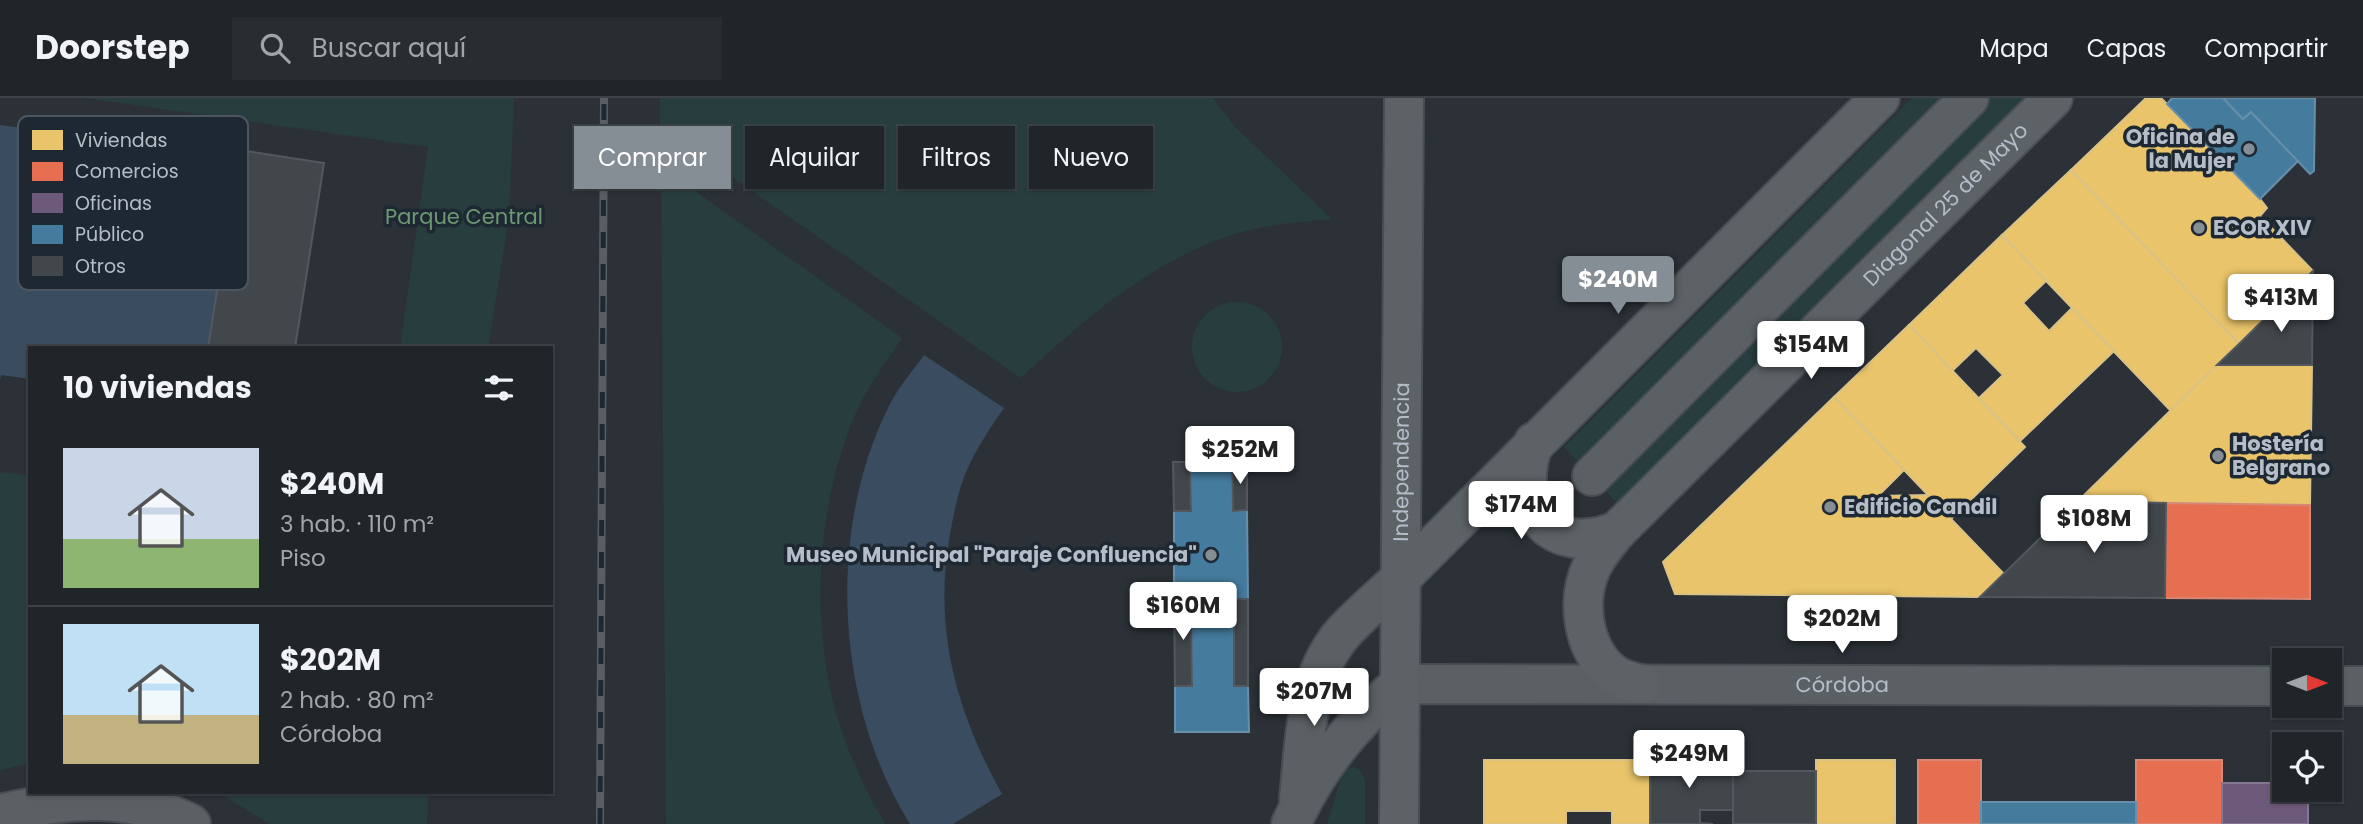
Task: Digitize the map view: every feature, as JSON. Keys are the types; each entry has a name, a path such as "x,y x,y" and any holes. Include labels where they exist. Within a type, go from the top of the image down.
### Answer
{"main road":[{"name":"Independencia","path":"1399,824 1404,98"},
{"path":"1401,578 1880,98"},
{"name":"Diagonal 25 de Mayo","path":"1642,684 1613,674 1592,648 1583,606 1585,585 1592,566 1618,531 2053,98"},
{"path":"1534,442 1525,477 1528,496 1538,516 1551,529 1569,538 1594,538 1618,531"}],"street":[{"path":"1592,476 1969,98"},
{"path":"1294,818 1308,712 1326,659 1341,636 1401,578"},
{"path":"1294,818 1313,781 1333,751 1378,701 1401,684"},
{"name":"Córdoba","path":"1401,684 2272,686"},
{"path":"2342,687 2363,687"},
{"path":"0,814 52,803 117,801 148,806 191,824"}],"green space":[{"name":"Parque Central","path":"86,98 514,98 509,217 488,346 400,346 428,147 248,121 248,116 212,116"},
{"path":"660,98 1213,98 1235,127 1332,219 1244,231 1202,246 1174,260 1146,276 1093,315 1021,378 749,189 884,189 884,126 745,126 745,186 731,176 731,126 660,126"},
{"path":"1912,98 2025,98 1619,505 1564,447"},
{"path":"661,189 692,189 902,338 865,395 844,444 829,504 821,567 822,630 833,703 855,765 885,824 666,824"},
{"path":"1237,302 1254,305 1269,315 1279,330 1282,347 1279,364 1269,379 1254,389 1237,392 1220,389 1205,379 1195,364 1192,347 1195,330 1205,315 1220,305"},
{"path":"0,472 28,476 28,763 0,770"},
{"path":"1353,767 1359,769 1365,779 1365,824 1327,824 1342,775"},
{"path":"221,794 428,794 427,824 270,824"}],"water":[{"path":"0,125 18,127 18,290 217,290 208,346 28,346 28,379 1,375 0,380"},
{"path":"924,355 1004,408 974,455 956,502 945,569 944,603 952,669 961,700 972,732 1002,794 953,824 910,824 885,777 867,727 854,673 848,619 848,563 855,509 868,457 888,408"}],"building: Viviendas":[{"name":"ECOR XIV","path":"2146,98 2161,98 2260,199 2267,208 2260,216 2313,271 2239,344 2071,170"},
{"path":"2071,170 2239,344 2171,411 2002,235"},
{"path":"2002,235 2046,281 2023,303 2049,331 2072,308 2114,351 2020,441 1979,398 2003,375 1976,348 1952,371 1909,325"},
{"path":"1909,325 2025,447 1951,519 1834,397"},
{"name":"Hostería Belgrano","path":"2217,365 2312,365 2310,505 2078,501"},
{"name":"Edificio Candil","path":"1834,397 1904,470 1878,496 1928,495 2004,574 1980,597 1675,594 1663,562"},
{"path":"1484,760 1650,760 1650,824 1612,824 1612,811 1566,811 1566,824 1484,824"},
{"path":"1816,760 1895,760 1895,824 1816,824"}],"building: Comercios":[{"path":"2166,503 2310,505 2310,599 2165,598"},
{"path":"1918,760 1981,760 1981,824 1918,824"},
{"path":"2136,760 2222,760 2222,824 2136,824"}],"building: Oficinas":[{"path":"2222,783 2272,783 2272,802 2308,802 2308,824 2222,824"}],"building: Público":[{"name":"Oficina de la Mujer","path":"2172,98 2223,98 2243,119 2251,112 2298,161 2260,199 2167,104"},
{"path":"2223,98 2315,98 2314,171 2310,174 2251,112 2243,119"},
{"name":"Museo Municipal \"Paraje Confluencia\"","path":"1190,462 1232,462 1233,511 1247,510 1248,599 1234,599 1234,686 1248,686 1249,732 1175,732 1175,686 1192,686 1191,599 1174,599 1174,511 1191,511"},
{"path":"1981,802 2136,802 2136,824 1981,824"}],"building: Otros":[{"path":"248,151 324,163 295,346 208,346 217,290 248,290"},
{"path":"2313,271 2312,365 2217,365 2239,344"},
{"path":"1247,461 1247,510 1233,511 1232,462"},
{"path":"1173,462 1190,462 1191,511 1174,511"},
{"path":"2078,501 2166,503 2165,598 1980,597"},
{"path":"1174,599 1191,599 1192,686 1175,686"},
{"path":"1234,599 1248,599 1248,686 1234,686"},
{"path":"1650,760 1733,760 1733,810 1700,810 1700,823 1713,824 1650,824"},
{"path":"1733,771 1816,771 1816,824 1733,824"}],"railway":[{"path":"600,824 604,98"}],"place":[{"name":"Oficina de la Mujer","path":"2249,149"},
{"name":"ECOR XIV","path":"2199,228"},
{"name":"Hostería Belgrano","path":"2218,456"},
{"name":"Edificio Candil","path":"1830,507"},
{"name":"Museo Municipal \"Paraje Confluencia\"","path":"1211,555"}]}
